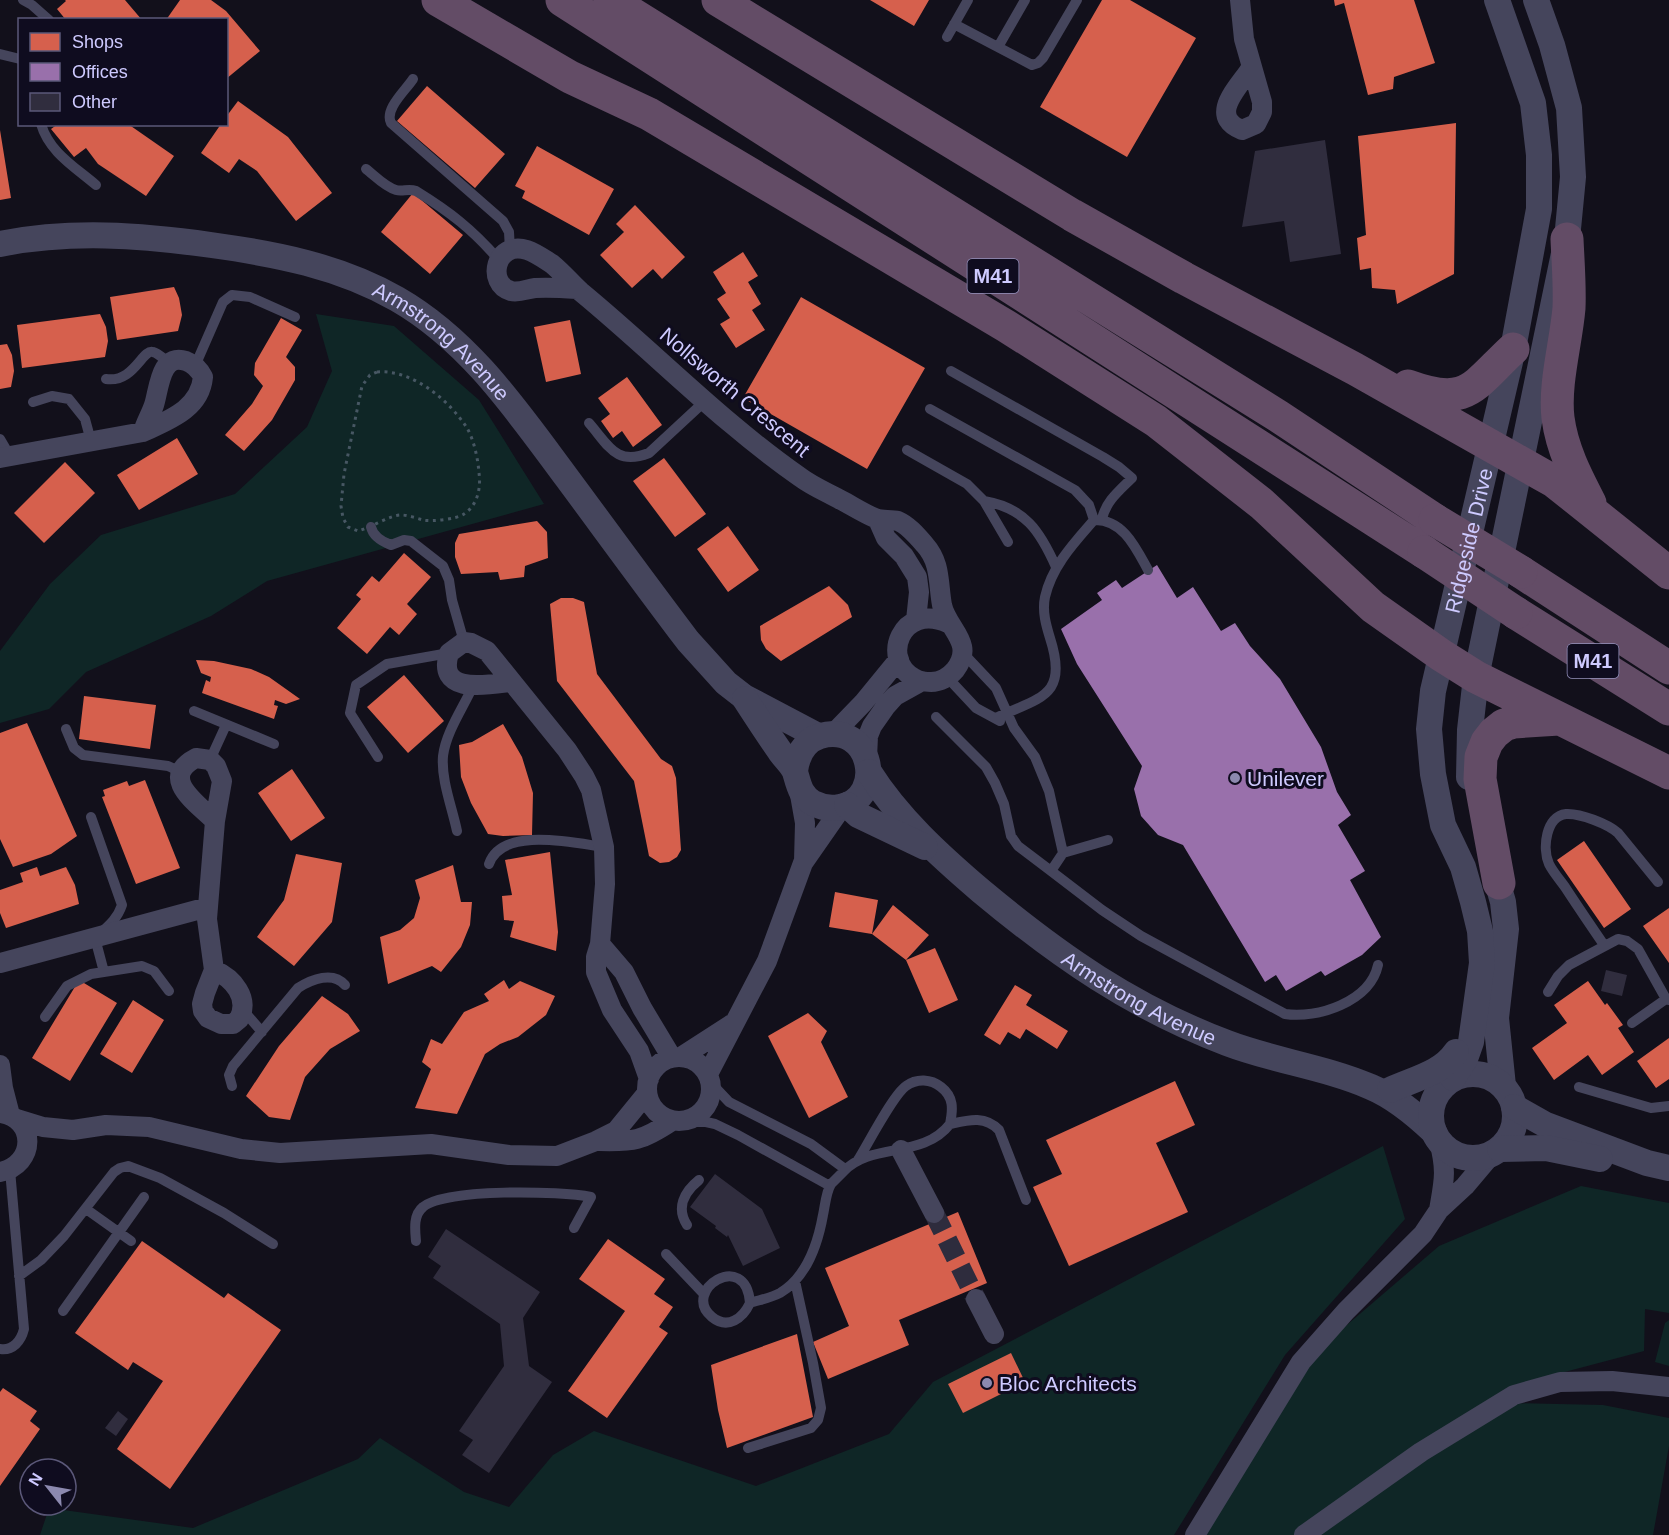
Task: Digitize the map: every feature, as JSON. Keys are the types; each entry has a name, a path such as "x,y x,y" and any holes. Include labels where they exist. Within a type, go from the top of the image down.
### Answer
{"highway":[{"path":"438,0 570,77 649,114 1006,326 1156,421 1262,504 1373,607 1441,655 1476,677 1669,773"},
{"path":"484,0 609,81 649,114"},
{"name":"M41","path":"562,0 1669,710"},
{"name":"M41","path":"610,0 906,182 1278,416 1435,520 1521,572 1669,668"},
{"path":"718,0 1072,215 1184,278 1355,369 1555,482 1669,573"},
{"path":"755,0 983,145 1072,215"},
{"path":"1567,239 1569,308 1560,375 1558,416 1563,444 1595,513"},
{"path":"1355,369 1427,393 1455,396 1473,388 1513,349"},
{"path":"1498,883 1480,779 1481,757 1487,742 1504,726 1514,722 1561,719"}],"street":[{"path":"1240,0 1251,68"},
{"name":"Ridgeside Drive","path":"1447,1082 1465,1059 1471,1042 1482,963 1480,931 1463,867 1443,825 1432,763 1429,729 1433,691 1513,349 1539,209 1539,155 1533,103 1497,0"},
{"name":"Ridgeside Drive","path":"1509,1097 1496,1018 1506,929 1498,883 1472,798 1469,781 1470,730 1476,677 1567,239 1573,177 1569,108 1552,45 1536,0"},
{"name":"Armstrong Avenue","path":"0,244 62,235 98,234 171,239 301,260 349,276 396,298 445,333 490,376 688,641 713,671 744,697 826,735"},
{"name":"Nollsworth Crescent","path":"505,255 520,248 530,251 563,273 577,289 704,402 801,479 878,520 897,521 908,528 926,546 938,567 942,604 948,623"},
{"path":"505,255 497,267 498,277 511,291 534,288 577,289"},
{"path":"5,457 142,432 178,414 196,399 202,387 203,377 195,366 182,360 169,363 163,369 154,404 142,432"},
{"path":"878,520 886,537 904,556 917,577 919,592 916,620"},
{"path":"927,617 938,618 948,623 956,631 961,641 960,663 947,677 933,682 922,681 912,677 904,669 899,659 900,636 916,620 927,617"},
{"path":"510,682 473,686 461,684 450,674 447,666 457,648 471,643 487,651 567,750 584,776 591,790 604,847 605,884 596,972 612,1010 634,1041 655,1111 663,1118 678,1121"},
{"path":"804,863 805,823 797,780 796,760 808,742 826,735 863,704 899,659"},
{"path":"709,1078 767,961 804,863 844,806 861,794 867,784 868,736 872,726 895,696 922,681"},
{"name":"Armstrong Avenue","path":"744,697 797,780"},
{"path":"826,735 844,736 854,741 861,748 868,765"},
{"path":"214,970 224,974 237,988 244,1002 239,1019 228,1025 213,1022 208,1018 203,1011 202,1004 214,970 207,919 215,821 222,781 216,766 210,760 196,758 187,763 181,772 179,776 181,785 185,792 215,821"},
{"name":"Armstrong Avenue","path":"868,765 878,786 936,853 1053,949 1125,996 1161,1015 1229,1044 1381,1088 1410,1091 1447,1082"},
{"path":"797,780 813,803 831,808 844,806"},
{"name":"Armstrong Avenue","path":"844,806 936,853"},
{"path":"0,963 208,906"},
{"path":"596,1141 630,1142 651,1135 678,1121 696,1117 706,1108 711,1096 709,1078 701,1065 692,1059 677,1057 642,1008 624,972 600,944"},
{"path":"9,1116 44,1127 73,1130 106,1125 149,1127 242,1149 280,1153 431,1144 509,1155 558,1156 616,1131 648,1086 654,1069 662,1062 677,1057 711,1039 737,1021"},
{"path":"1381,1088 1430,1074 1441,1067 1452,1058 1474,1021"},
{"path":"0,1065 9,1116 27,1133 27,1150 11,1167"},
{"path":"1439,1210 1445,1176 1444,1159 1431,1120 1432,1107 1447,1082 1474,1074 1484,1075 1546,1125 1658,1165"},
{"name":"Armstrong Avenue","path":"1381,1088 1436,1136"},
{"path":"1195,1535 1301,1362 1346,1311 1423,1234 1439,1210 1508,1140 1515,1119 1509,1097"},
{"path":"11,1167 40,1145 73,1130"},
{"path":"1436,1136 1447,1150 1468,1159 1479,1159 1496,1152 1546,1148 1608,1160 1658,1165"},
{"path":"901,1149 934,1213"},
{"path":"976,1299 994,1334"},
{"path":"1304,1535 1421,1452 1514,1395 1560,1382 1612,1381 1669,1388"}],"lane":[{"path":"22,0 32,5 47,18"},
{"path":"947,37 968,0"},
{"path":"998,47 1025,0"},
{"path":"954,24 1032,64 1038,63 1077,0"},
{"path":"0,54 18,58"},
{"path":"366,169 390,188 416,191 450,211 481,239 505,255 509,232 503,221 391,123 390,111 413,79"},
{"path":"42,126 44,134 56,150 96,185"},
{"path":"195,366 223,302 232,295 250,297 295,317"},
{"path":"106,379 124,377 150,352 169,363"},
{"path":"951,371 1103,457 1132,478 1110,500 1098,519 1056,567 1044,598 1044,611 1057,664 1055,681 1044,696 996,718"},
{"path":"33,402 52,396 69,399 85,419 90,441"},
{"path":"589,423 619,455 628,458 638,457 649,453 704,402"},
{"path":"930,409 1075,490 1098,519 1122,530 1132,540 1149,570"},
{"path":"0,439 5,457"},
{"path":"907,450 967,484 984,501 1008,542"},
{"path":"984,501 1001,504 1017,511 1046,543 1056,567"},
{"path":"371,527 377,536 391,545 405,540 411,541 443,566 450,580 457,648 387,664 356,685 350,713 378,757"},
{"path":"962,652 996,688 1014,728 1035,757 1043,773 1063,853"},
{"path":"947,677 976,708 1014,728"},
{"path":"457,831 445,778 444,756 450,732 473,686"},
{"path":"194,711 274,744"},
{"path":"936,717 986,767 1004,804 1011,836 1018,846 1102,910 1141,936 1285,1014 1299,1016 1318,1012 1350,1000 1372,980 1378,965"},
{"path":"210,760 226,725"},
{"path":"66,729 74,748 83,755 168,766 181,772"},
{"path":"1604,945 1549,864 1548,829 1552,821 1558,816 1571,814 1610,826 1658,882"},
{"path":"91,818 122,905 114,922 95,938 104,972"},
{"path":"489,864 500,849 514,842 548,839 604,847"},
{"path":"1051,871 1063,853 1108,840"},
{"path":"1548,992 1563,970 1604,945 1618,939 1633,944 1668,1000 1632,1023"},
{"path":"45,1017 67,986 91,974 134,967 148,968 154,971 169,991"},
{"path":"232,1086 230,1070 298,988 333,976 345,985"},
{"path":"243,1010 262,1032"},
{"path":"709,1078 729,1102 811,1144 845,1169"},
{"path":"750,1303 780,1293 795,1281 809,1260 819,1238 830,1186 845,1169 858,1160 926,1144 944,1131 950,1124 952,1106 947,1092 928,1080 913,1082 905,1086 858,1160"},
{"path":"1579,1087 1651,1108 1669,1106"},
{"path":"950,1124 981,1119 994,1124 999,1130 1026,1200"},
{"path":"678,1121 715,1124 830,1186"},
{"path":"19,1276 49,1252 114,1173 128,1166 160,1178 224,1213 273,1244"},
{"path":"0,1349 4,1350 16,1345 24,1329 11,1167"},
{"path":"687,1226 682,1218 682,1202 687,1191 699,1180"},
{"path":"416,1241 415,1223 422,1208 432,1201 473,1195 544,1193 591,1197 574,1228"},
{"path":"63,1311 144,1197"},
{"path":"86,1209 131,1242"},
{"path":"666,1254 704,1294"},
{"path":"722,1277 733,1277 743,1282 749,1292 750,1303 740,1318 722,1322 711,1317 705,1306 704,1294 710,1283 722,1277"},
{"path":"748,1449 811,1428 818,1420 821,1408 795,1281"}],"path":[{"path":"376,372 391,372 419,383 436,394 453,410 468,430 478,462 480,484 477,497 464,514 427,521 400,514 371,527 358,531 348,527 343,518 341,506 344,474 362,386 370,375 376,372"}],"green space":[{"path":"316,314 394,326 479,400 544,504 267,581 211,616 86,672 49,709 0,723 0,651 50,584 101,535 235,494 307,427 332,371"},
{"path":"1383,1146 1405,1219 1285,1355 1174,1535 40,1535 46,1517 78,1517 78,1512 193,1528 358,1459 380,1438 464,1492 509,1507 553,1455 594,1431 756,1486 889,1434 933,1382"},
{"path":"1581,1186 1669,1203 1669,1313 1645,1309 1644,1351 1515,1385 1310,1535 1203,1535 1305,1361 1439,1246"},
{"path":"1669,1320 1669,1366 1655,1362 1665,1323"},
{"path":"1506,1403 1603,1405 1669,1418 1669,1446 1653,1535 1319,1535"}],"building: Shops":[{"path":"125,0 140,18 64,18 57,9 66,1"},
{"path":"180,0 211,0 226,11 260,51 228,77 228,18 167,18"},
{"path":"870,0 929,0 914,26"},
{"path":"1102,0 1130,0 1196,38 1127,157 1040,107"},
{"path":"1334,0 1414,0 1435,63 1394,77 1393,89 1368,95 1344,3 1335,6"},
{"path":"427,86 505,154 475,188 397,121"},
{"path":"238,101 288,137 332,193 296,221 257,171 239,159 229,173 201,153 220,126 228,126 228,114"},
{"path":"1456,123 1454,274 1397,304 1395,290 1372,288 1371,268 1360,270 1357,238 1366,235 1358,136"},
{"path":"55,126 131,126 174,156 146,196 98,164 86,148 74,157 51,129"},
{"path":"0,130 11,198 0,200"},
{"path":"537,146 614,189 589,235 522,198 525,191 515,186"},
{"path":"413,193 463,235 430,274 381,232"},
{"path":"635,205 685,257 662,279 653,269 632,288 600,255 624,232 616,224"},
{"path":"743,252 758,276 748,282 761,304 752,310 765,330 736,348 720,324 730,318 717,299 726,293 713,272"},
{"path":"174,287 182,315 178,331 117,340 110,297"},
{"path":"801,297 925,368 867,469 743,398"},
{"path":"100,314 106,327 108,341 105,357 22,368 17,325"},
{"path":"281,318 302,330 286,357 295,367 295,380 272,420 244,451 225,435 252,404 263,386 254,375 255,363"},
{"path":"570,320 581,374 546,382 534,327"},
{"path":"7,344 12,355 14,371 11,387 0,389 0,345"},
{"path":"627,377 662,425 633,447 622,431 613,438 601,421 610,414 598,398"},
{"path":"177,438 198,474 139,510 117,475"},
{"path":"664,458 706,514 675,537 633,481"},
{"path":"65,462 95,493 44,543 14,513"},
{"path":"537,521 547,532 548,558 525,566 524,577 500,580 498,572 461,574 455,557 455,543 459,534"},
{"path":"728,526 759,570 728,592 697,549"},
{"path":"404,553 431,577 407,604 417,614 399,635 390,627 367,654 337,628 361,599 356,595 372,576 379,582"},
{"path":"829,586 848,605 852,617 781,661 766,649 761,640 760,626"},
{"path":"561,598 573,598 584,602 597,674 661,759 672,766 676,778 681,850 677,857 669,862 660,863 649,856 634,781 557,681 550,604"},
{"path":"196,660 214,661 251,669 269,677 300,699 286,704 275,700 274,705 278,706 274,719 202,693 206,680 210,682 211,677 201,673"},
{"path":"404,675 444,721 408,753 367,707"},
{"path":"84,696 156,705 150,749 79,739"},
{"path":"27,723 77,836 51,854 13,867 0,839 0,733"},
{"path":"503,724 522,757 533,793 532,835 488,834 471,803 461,777 459,745 472,742"},
{"path":"292,769 325,818 291,841 258,793"},
{"path":"145,780 180,868 136,884 102,797 105,796 103,790 127,781 129,786"},
{"path":"1584,841 1631,909 1604,928 1557,860"},
{"path":"550,852 558,932 556,951 510,937 514,921 504,920 502,896 512,895 505,860"},
{"path":"296,854 342,863 332,922 294,966 257,937 284,900"},
{"path":"453,865 461,902 472,902 470,925 461,947 441,972 432,966 388,984 380,937 400,930 414,918 420,898 415,880"},
{"path":"37,867 40,876 66,867 75,885 79,904 6,928 0,913 0,890 23,882 20,873"},
{"path":"835,892 878,900 872,934 829,927"},
{"path":"893,905 929,935 906,960 872,934"},
{"path":"1669,908 1669,963 1643,926"},
{"path":"935,948 958,1000 929,1013 906,960"},
{"path":"79,980 117,1003 70,1081 32,1058"},
{"path":"504,980 509,989 520,981 555,996 546,1015 518,1037 500,1044 485,1054 457,1114 415,1108 431,1069 422,1062 431,1039 442,1044 464,1012 489,1001 484,994"},
{"path":"1588,981 1623,1025 1618,1028 1634,1052 1602,1075 1588,1055 1554,1080 1532,1048 1567,1023 1554,1005"},
{"path":"1015,985 1032,995 1026,1005 1068,1031 1057,1049 1026,1029 1020,1039 1008,1032 1000,1045 984,1035"},
{"path":"322,996 348,1014 360,1031 330,1049 305,1077 290,1120 269,1117 246,1096 279,1046"},
{"path":"133,1000 164,1020 132,1073 100,1054"},
{"path":"808,1013 827,1031 821,1042 848,1097 809,1118 768,1036"},
{"path":"1669,1038 1669,1079 1656,1088 1637,1061"},
{"path":"1175,1081 1195,1125 1156,1143 1188,1212 1069,1266 1033,1187 1062,1174 1046,1140"},
{"path":"958,1212 987,1283 899,1320 909,1345 828,1379 813,1342 849,1326 825,1268"},
{"path":"608,1239 665,1279 654,1294 673,1307 659,1327 668,1333 607,1418 568,1391 625,1311 579,1279"},
{"path":"142,1241 224,1298 228,1293 281,1330 170,1489 117,1449 163,1381 133,1362 128,1370 75,1333"},
{"path":"797,1334 813,1417 727,1448 711,1365"},
{"name":"Bloc Architects","path":"1011,1353 1025,1382 963,1413 948,1384"},
{"path":"3,1388 37,1411 30,1421 40,1429 20,1457 18,1457 0,1486 0,1392"}],"building: Offices":[{"name":"Unilever","path":"1157,565 1177,598 1193,587 1221,631 1235,623 1250,646 1280,679 1321,747 1337,792 1351,815 1338,825 1365,871 1350,880 1381,937 1362,955 1325,976 1321,971 1286,991 1276,975 1265,982 1183,845 1158,835 1141,816 1134,789 1142,766 1077,664 1061,629 1102,600 1097,593 1116,580 1122,588"}],"building: Other":[{"path":"1325,140 1341,254 1290,262 1284,221 1242,227 1255,151"},
{"path":"1606,970 1627,975 1622,996 1601,991"},
{"path":"715,1174 762,1209 780,1248 743,1266 728,1235 727,1237 690,1207"},
{"path":"446,1229 540,1292 523,1318 529,1366 552,1382 489,1473 462,1455 473,1440 459,1431 504,1366 500,1324 433,1278 441,1266 428,1257"},
{"path":"118,1411 128,1419 116,1436 105,1428"}],"tunnel":[{"path":"934,1213 976,1299"}],"place":[{"name":"Unilever","path":"1235,778"},
{"name":"Bloc Architects","path":"987,1383"}]}
